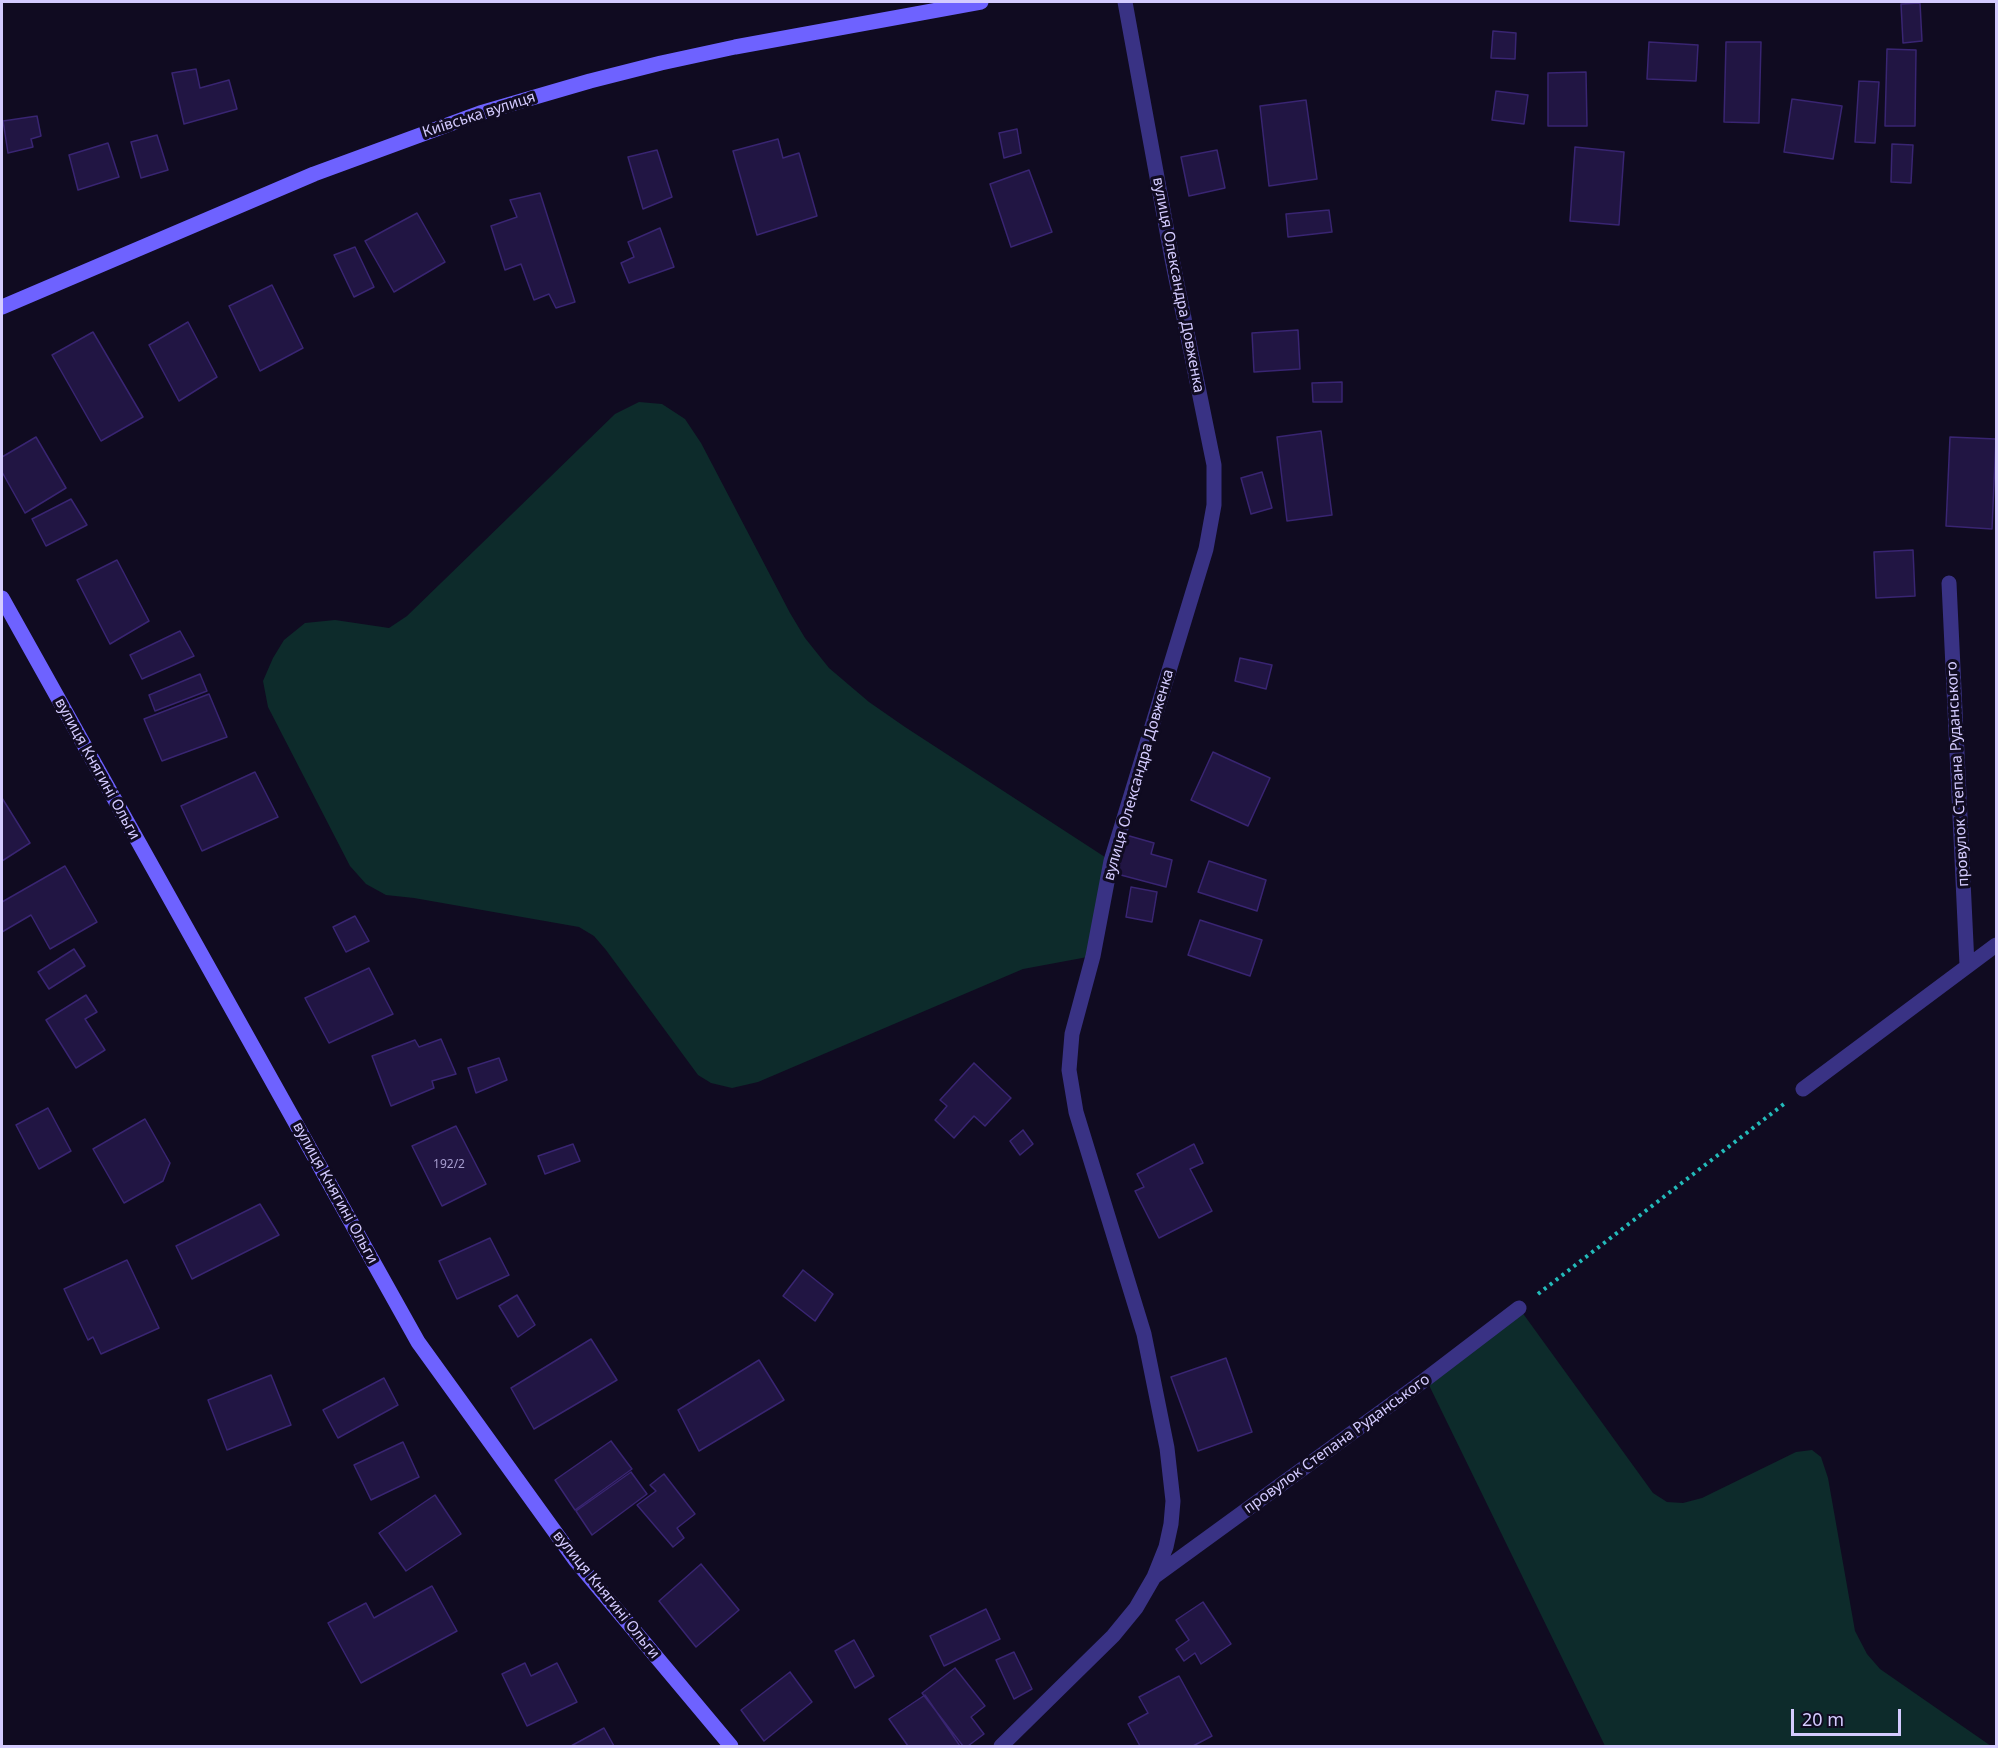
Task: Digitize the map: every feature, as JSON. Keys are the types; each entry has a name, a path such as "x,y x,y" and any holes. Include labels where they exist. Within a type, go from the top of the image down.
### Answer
{"street":[{"name":"Київська вулиця","path":"2,308 314,174 499,107 661,63 981,2"},
{"name":"вулиця Олександра Довженка","path":"1125,2 1172,259 1214,465 1214,505 1206,549 1111,861 1093,956 1072,1034 1070,1051 1069,1070 1076,1112 1131,1285 1144,1334 1167,1448 1173,1501 1171,1524 1166,1547 1154,1577"},
{"name":"провулок Степана Руданського","path":"1949,583 1967,965"},
{"name":"вулиця Княгині Ольги","path":"2,598 418,1342 576,1562 731,1746"},
{"path":"1803,1089 1996,945"},
{"name":"провулок Степана Руданського","path":"1154,1577 1426,1379 1519,1308"},
{"path":"1001,1746 1113,1636 1136,1608 1154,1577"}],"path":[{"path":"1519,1308 1803,1089"}],"green space":[{"path":"639,402 662,404 685,419 701,443 790,613 805,638 829,668 869,702 905,727 1111,861 1093,956 1023,969 758,1082 732,1088 711,1083 698,1075 606,950 594,936 579,927 386,895 366,884 350,866 268,707 263,681 284,640 305,623 335,620 389,628 407,616 615,414"},
{"path":"1519,1308 1653,1493 1667,1502 1683,1503 1702,1498 1796,1452 1812,1450 1821,1457 1828,1478 1855,1631 1867,1654 1880,1669 1991,1746 1605,1746 1426,1379"}],"building":[{"path":"1920,3 1922,41 1903,43 1901,4"},
{"path":"1493,31 1516,33 1515,59 1491,58"},
{"path":"1649,42 1698,45 1696,81 1647,79"},
{"path":"1726,42 1761,42 1759,123 1724,122"},
{"path":"1887,49 1916,50 1915,126 1885,126"},
{"path":"196,69 200,88 229,80 237,109 184,124 172,73"},
{"path":"1586,72 1587,126 1548,126 1548,73"},
{"path":"1859,81 1879,82 1875,143 1855,142"},
{"path":"1496,91 1528,95 1524,124 1492,120"},
{"path":"1792,99 1842,106 1833,159 1784,152"},
{"path":"1306,100 1317,179 1269,186 1260,106"},
{"path":"37,116 41,136 31,139 33,147 8,153 3,121"},
{"path":"1017,129 1021,153 1004,158 999,133"},
{"path":"157,135 168,170 141,178 131,142"},
{"path":"778,139 783,158 799,153 817,216 757,235 733,151"},
{"path":"108,143 119,177 78,190 69,155"},
{"path":"1892,144 1913,145 1911,183 1891,182"},
{"path":"1575,147 1624,152 1619,225 1570,221"},
{"path":"657,150 672,197 643,209 628,157"},
{"path":"1217,150 1225,188 1189,196 1181,157"},
{"path":"1029,170 1052,232 1011,247 990,184"},
{"path":"540,193 575,302 556,308 549,294 534,300 521,264 505,270 491,226 517,217 510,200"},
{"path":"1329,210 1332,232 1288,237 1286,214"},
{"path":"417,213 445,262 394,292 365,241"},
{"path":"660,228 674,267 629,283 621,263 634,257 628,242"},
{"path":"355,247 374,287 354,297 334,255"},
{"path":"272,285 303,348 260,371 229,306"},
{"path":"188,322 217,377 179,401 149,345"},
{"path":"1298,330 1300,369 1254,372 1252,333"},
{"path":"93,332 143,417 101,441 52,355"},
{"path":"1342,382 1342,402 1313,402 1312,383"},
{"path":"1321,431 1332,515 1287,521 1277,437"},
{"path":"36,437 66,488 25,513 2,472 2,457"},
{"path":"1950,437 1996,439 1992,529 1946,526"},
{"path":"1262,472 1272,508 1251,514 1241,478"},
{"path":"71,499 87,525 46,546 32,519"},
{"path":"1913,550 1915,596 1876,598 1874,552"},
{"path":"117,560 149,621 110,644 77,580"},
{"path":"180,631 194,656 142,679 130,655"},
{"path":"1240,658 1272,665 1266,689 1235,681"},
{"path":"200,674 207,691 155,711 149,695"},
{"path":"209,694 227,737 162,761 144,719"},
{"path":"1213,752 1270,778 1248,826 1191,800"},
{"path":"255,772 278,817 202,851 181,806"},
{"path":"2,798 30,843 2,861"},
{"path":"1126,835 1154,843 1151,854 1172,860 1166,887 1117,874"},
{"path":"1209,861 1266,880 1257,911 1198,892"},
{"path":"65,866 97,922 50,949 31,915 2,932 2,902"},
{"path":"1131,887 1157,892 1152,922 1126,917"},
{"path":"355,916 369,941 346,952 333,927"},
{"path":"1200,920 1262,940 1250,976 1188,955"},
{"path":"74,949 85,966 49,989 38,972"},
{"path":"369,968 393,1014 329,1043 305,998"},
{"path":"86,995 97,1012 85,1019 105,1050 76,1068 46,1020"},
{"path":"441,1039 456,1074 432,1081 434,1088 391,1106 372,1056 415,1040 419,1047"},
{"path":"499,1058 507,1080 476,1093 468,1068"},
{"path":"974,1063 1011,1098 985,1126 974,1116 954,1138 935,1120 947,1106 940,1100"},
{"path":"48,1108 71,1151 39,1169 16,1125"},
{"path":"145,1119 170,1163 163,1181 124,1203 93,1149"},
{"path":"456,1126 486,1184 442,1206 412,1146"},
{"path":"1023,1130 1033,1144 1020,1155 1010,1141"},
{"path":"573,1144 580,1161 545,1174 538,1156"},
{"path":"1194,1144 1203,1163 1190,1169 1212,1211 1159,1238 1135,1191 1144,1187 1137,1174"},
{"path":"260,1204 279,1235 192,1279 176,1246"},
{"path":"490,1238 509,1275 457,1299 439,1261"},
{"path":"127,1260 159,1328 101,1354 93,1337 88,1340 64,1289"},
{"path":"803,1270 833,1294 815,1321 783,1296"},
{"path":"517,1295 535,1325 518,1337 499,1306"},
{"path":"591,1339 617,1380 534,1429 511,1388"},
{"path":"1226,1358 1252,1432 1198,1451 1171,1377"},
{"path":"759,1360 784,1400 699,1451 678,1410"},
{"path":"271,1375 291,1425 227,1450 208,1400"},
{"path":"384,1378 398,1405 338,1438 323,1410"},
{"path":"611,1441 632,1469 575,1510 555,1480"},
{"path":"403,1442 419,1477 371,1500 354,1465"},
{"path":"631,1472 647,1494 592,1535 576,1511"},
{"path":"664,1474 695,1514 677,1528 684,1538 673,1547 637,1505 656,1491 650,1485"},
{"path":"435,1495 461,1534 406,1571 379,1533"},
{"path":"701,1564 739,1610 696,1647 659,1601"},
{"path":"432,1586 457,1631 361,1683 328,1623 366,1603 374,1618"},
{"path":"1203,1602 1231,1644 1201,1664 1195,1653 1184,1661 1176,1649 1189,1640 1176,1620"},
{"path":"986,1609 1000,1639 944,1666 930,1636"},
{"path":"854,1640 874,1676 855,1688 835,1651"},
{"path":"1014,1652 1032,1689 1014,1699 996,1660"},
{"path":"525,1663 531,1676 557,1663 577,1702 527,1726 502,1674"},
{"path":"955,1668 985,1706 971,1717 984,1734 968,1746 963,1746 922,1693"},
{"path":"790,1672 812,1702 764,1741 741,1710"},
{"path":"1179,1676 1212,1736 1193,1746 1140,1746 1128,1724 1148,1713 1139,1697"},
{"path":"925,1695 960,1746 908,1746 889,1719"},
{"path":"604,1728 614,1746 571,1746"}]}
